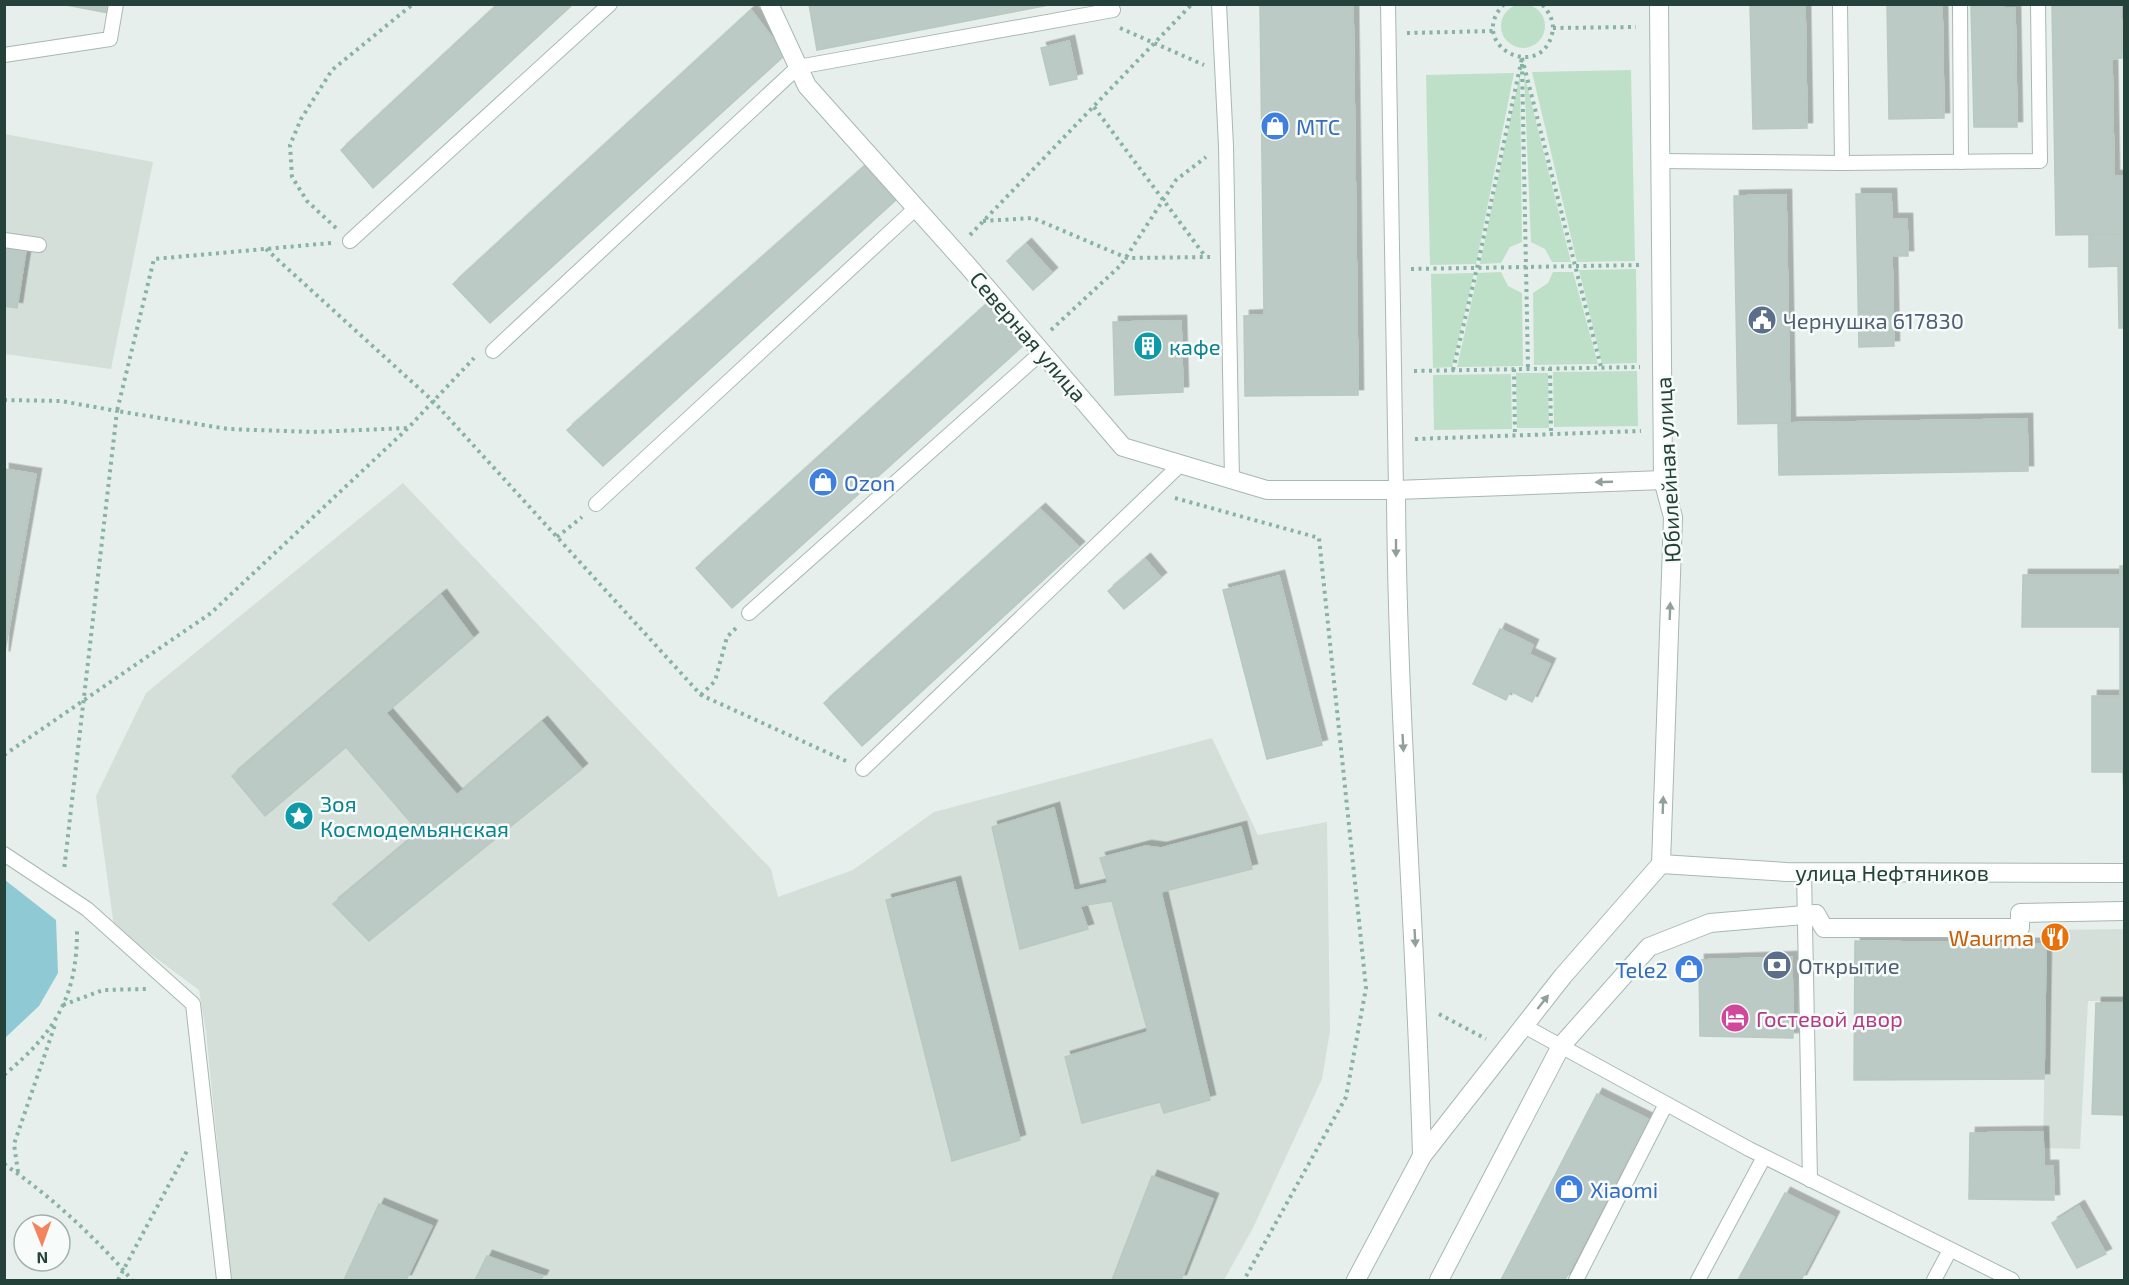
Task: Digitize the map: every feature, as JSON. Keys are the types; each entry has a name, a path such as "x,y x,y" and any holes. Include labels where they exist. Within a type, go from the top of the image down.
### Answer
{"street":[{"name":"Северная улица","path":"769,4 807,86 955,251 1123,447 1267,490 1396,490 1663,480"},
{"name":"Юбилейная улица","path":"1659,4 1663,480 1673,517 1661,864"},
{"path":"1396,490 1396,627 1418,1003 1422,1156"},
{"path":"1356,1281 1422,1156 1493,1064 1612,918 1661,864"},
{"name":"улица Нефтяников","path":"1661,864 1804,872 2124,873"},
{"path":"1439,1281 1561,1046 1650,947 1710,924 1816,914 1824,928 2020,928 2020,913 2124,911"}],"lane":[{"path":"4,55 110,39 116,4"},
{"path":"350,241 610,4"},
{"path":"1219,4 1226,146 1232,480"},
{"path":"1388,4 1396,490"},
{"path":"1840,4 1842,163"},
{"path":"1960,4 1961,162"},
{"path":"1661,161 1842,163 2040,161 2038,4"},
{"path":"493,351 798,67 1113,10"},
{"path":"596,504 916,208"},
{"path":"4,240 39,245"},
{"path":"749,613 1038,348"},
{"path":"863,769 1181,464"},
{"path":"4,854 67,895 193,1005 224,1281"},
{"path":"1804,872 1810,1180"},
{"path":"1524,1026 1764,1156 2012,1281"},
{"path":"1576,1281 1666,1104"},
{"path":"1698,1281 1764,1156"},
{"path":"1934,1281 1950,1250"}],"path":[{"path":"350,241 307,201 292,177 290,146 301,119 332,70 412,4"},
{"path":"955,251 1192,4"},
{"path":"1503,5 1497,13 1493,31 1499,47 1513,56 1522,58 1530,57 1549,44 1553,28 1552,20 1543,5"},
{"path":"1113,10 1120,27 1224,74"},
{"path":"1553,28 1659,27"},
{"path":"1388,34 1493,31"},
{"path":"1522,58 1601,368"},
{"path":"1522,58 1528,369"},
{"path":"1453,370 1522,58"},
{"path":"1094,107 1206,257"},
{"path":"1038,348 1126,258 1176,180 1197,162 1226,146"},
{"path":"983,221 1033,218 1126,258 1228,257"},
{"path":"18,1173 14,1144 56,1021 70,990 76,959 77,928 67,895 84,701 117,411 154,259 350,241"},
{"path":"266,249 433,401 701,695 863,769"},
{"path":"1392,270 1662,265"},
{"path":"4,755 212,612 408,428 478,353 493,351"},
{"path":"1393,371 1662,366"},
{"path":"1550,368 1551,434"},
{"path":"1514,369 1515,436"},
{"path":"4,400 61,401 228,429 313,432 408,428"},
{"path":"1395,439 1663,431"},
{"path":"1154,492 1319,538 1366,988 1346,1097 1244,1281"},
{"path":"557,537 596,504"},
{"path":"701,695 716,681 727,637 749,613"},
{"path":"63,1005 104,990 177,989"},
{"path":"1418,1003 1505,1049"},
{"path":"4,1075 25,1058 56,1021"},
{"path":"118,1281 206,1116"},
{"path":"4,1164 42,1190 124,1270 132,1281"}],"shaded area":[{"path":"5,134 153,162 111,369 5,354"},
{"path":"403,483 771,869 778,897 853,870 934,812 1212,738 1258,835 1327,822 1330,1031 1322,1079 1253,1228 1224,1280 231,1280 206,1032 199,990 114,927 96,796 146,693"},
{"path":"2124,929 2124,1001 2088,1001 2080,1149 2043,1148 2047,930"}],"green space":[{"path":"1523,4 1538,11 1545,26 1538,41 1523,48 1508,41 1501,26 1508,11"},
{"path":"1631,70 1635,261 1577,262 1532,72"},
{"path":"1514,73 1476,264 1430,265 1426,75"},
{"path":"1524,73 1571,262 1552,262 1545,249 1531,242"},
{"path":"1520,74 1522,242 1510,247 1501,263 1480,264"},
{"path":"1636,269 1637,363 1602,364 1579,270"},
{"path":"1501,272 1508,286 1522,293 1523,366 1457,367 1478,273"},
{"path":"1553,272 1573,272 1598,364 1534,365 1533,293 1548,283"},
{"path":"1474,273 1452,367 1433,368 1431,274"},
{"path":"1637,371 1638,426 1554,427 1553,372"},
{"path":"1516,373 1548,373 1549,428 1517,428"},
{"path":"1511,374 1512,429 1434,430 1433,375"}],"water":[{"path":"5,880 56,920 58,973 39,1006 5,1038"}],"building":[{"path":"61,4 110,4 109,13"},
{"path":"498,4 573,4 373,188 341,150"},
{"path":"809,4 1054,4 817,50"},
{"path":"1260,4 1353,4 1358,395 1245,396 1244,316 1264,315"},
{"path":"1750,4 1805,4 1807,128 1753,129"},
{"path":"1887,4 1942,4 1944,118 1889,119"},
{"path":"1971,4 2004,4 2004,8 2015,8 2017,127 1974,127"},
{"path":"2121,4 2122,58 2112,59 2114,176 2124,176 2124,234 2056,235 2052,6"},
{"path":"751,10 785,55 490,323 453,284"},
{"path":"1069,41 1077,79 1050,85 1041,48"},
{"path":"866,165 898,198 603,466 567,430"},
{"path":"1856,194 1891,194 1892,219 1907,219 1908,256 1892,256 1894,346 1859,347"},
{"path":"1786,195 1790,423 1738,424 1734,196"},
{"path":"2124,234 2124,328 2119,328 2118,266 2089,267 2089,235"},
{"path":"1026,244 1052,273 1033,290 1007,261"},
{"path":"4,246 26,250 17,308 4,306"},
{"path":"990,301 1027,342 732,608 696,568"},
{"name":"кафе","path":"1181,321 1183,392 1115,395 1113,322"},
{"path":"2027,419 2028,471 1779,475 1778,423"},
{"path":"4,469 36,474 4,657"},
{"path":"1040,509 1079,547 862,746 824,703"},
{"path":"1145,559 1161,578 1124,609 1108,591"},
{"path":"2120,566 2124,566 2124,798 2123,772 2092,772 2092,696 2120,696 2120,627 2022,627 2023,575 2120,575"},
{"path":"1279,576 1322,745 1267,759 1223,590"},
{"path":"441,595 473,638 386,713 457,795 542,722 582,769 369,941 333,904 419,832 346,747 265,816 232,776"},
{"path":"1500,629 1533,645 1529,654 1550,664 1532,702 1510,691 1506,700 1473,684"},
{"path":"1054,808 1074,891 1108,883 1100,858 1146,846 1161,848 1241,827 1252,869 1161,892 1210,1100 1164,1113 1160,1102 1082,1123 1065,1057 1148,1032 1112,901 1080,906 1088,929 1020,949 992,827"},
{"path":"955,882 1020,1140 952,1161 886,900"},
{"path":"1855,941 2046,944 2044,1079 1854,1080"},
{"path":"1792,957 1793,1038 1700,1036 1699,960"},
{"path":"2096,1003 2124,1003 2124,1115 2092,1114"},
{"path":"1597,1094 1648,1119 1565,1280 1501,1280"},
{"path":"2043,1132 2044,1166 2053,1166 2054,1200 1969,1199 1970,1133"},
{"path":"1152,1176 1213,1199 1181,1280 1112,1280"},
{"path":"1785,1193 1834,1217 1801,1280 1738,1280"},
{"path":"379,1204 432,1226 406,1280 344,1280"},
{"path":"2079,1206 2106,1254 2077,1268 2052,1223"},
{"path":"487,1256 543,1276 541,1280 475,1280"}],"place":[{"name":"МТС","path":"1275,126"},
{"name":"Чернушка 617830","path":"1762,320"},
{"name":"кафе","path":"1148,346"},
{"name":"Ozon","path":"823,482"},
{"name":"Зоя Космодемьянская","path":"299,816"},
{"name":"Waurma","path":"2055,937"},
{"name":"Открытие","path":"1777,965"},
{"name":"Tele2","path":"1689,969"},
{"name":"Гостевой двор","path":"1735,1018"},
{"name":"Xiaomi","path":"1569,1189"}]}
